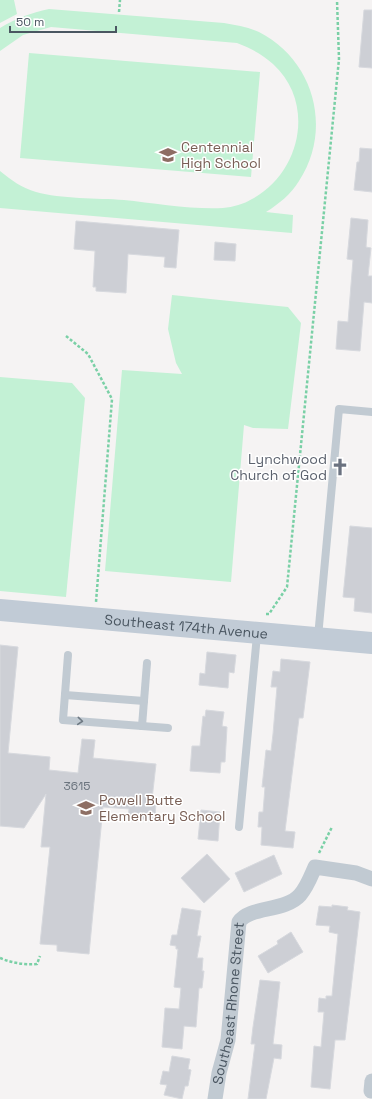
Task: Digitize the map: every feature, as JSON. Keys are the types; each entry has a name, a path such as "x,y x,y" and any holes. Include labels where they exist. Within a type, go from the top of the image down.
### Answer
{"street":[{"name":"Southeast 174th Avenue","path":"0,610 259,623 318,638 372,643"},
{"path":"315,867 356,873 372,879"},
{"name":"Southeast Rhone Street","path":"215,1099 219,1073 228,1040 239,922 241,918 282,906 293,900 300,894 315,867"}],"lane":[{"path":"318,638 339,409 372,412"},
{"path":"239,827 259,623"},
{"path":"68,656 63,720 168,728"},
{"path":"142,726 147,663"},
{"path":"65,695 144,702"}],"path":[{"path":"119,12 120,0"},
{"path":"259,623 269,614 287,588 339,59 337,0"},
{"path":"66,336 88,354 112,400 96,602 104,603"},
{"path":"315,867 318,855 332,827"},
{"path":"0,958 9,962 37,964 40,956"}],"green space":[{"path":"0,0 14,0 17,14 0,23"},
{"path":"49,9 224,23 255,30 278,44 293,60 305,78 312,98 316,118 315,140 309,161 299,181 276,206 266,212 293,215 292,233 0,208 0,171 21,186 36,192 56,196 124,200 200,208 223,208 234,206 249,201 269,187 282,172 292,155 297,136 298,117 295,98 286,80 265,57 237,43 51,27 23,35 0,51 0,28 24,16"},
{"path":"29,53 260,72 251,177 20,158"},
{"path":"172,295 288,307 301,323 288,429 253,428 244,425 231,582 105,571 122,370 182,374 176,363 168,329"},
{"path":"0,377 72,383 85,398 66,597 0,591"}],"building":[{"path":"364,10 372,10 372,68 359,67"},
{"path":"360,148 372,149 372,192 354,190"},
{"path":"351,218 368,220 366,247 371,248 368,276 372,276 372,303 364,302 360,351 336,349 338,321 348,322 353,260 347,259"},
{"path":"76,221 179,230 176,268 164,267 165,257 128,254 126,293 96,291 96,287 93,287 95,251 74,249"},
{"path":"215,242 236,244 235,261 214,260"},
{"path":"350,526 372,528 372,613 354,611 355,598 343,597"},
{"path":"0,645 18,647 8,753 50,757 49,770 78,773 82,739 95,740 93,758 156,764 152,799 156,799 155,820 128,818 129,809 103,807 89,954 57,951 57,945 40,944 50,847 41,847 46,794 24,828 0,826"},
{"path":"207,652 236,655 234,673 229,672 228,688 199,685 200,673 205,674"},
{"path":"281,659 310,662 303,718 299,718 285,831 295,832 293,848 261,845 262,827 258,827 259,812 263,812 265,787 262,787 266,750 271,751 273,734 277,687 271,687 273,671 280,672"},
{"path":"206,710 224,712 222,726 227,727 225,762 221,762 220,773 190,771 192,746 200,746 203,716 205,717"},
{"path":"201,810 220,812 218,841 198,839"},
{"path":"207,854 230,879 204,903 181,878"},
{"path":"274,855 282,874 244,892 235,873"},
{"path":"332,905 348,907 347,910 360,912 345,1040 335,1040 330,1089 311,1087 314,1046 321,1047 324,1012 318,1012 319,998 326,999 326,996 332,996 338,934 329,932 330,926 316,925 319,906 332,907"},
{"path":"182,908 201,911 197,936 201,936 197,958 203,958 202,971 204,971 202,988 199,988 196,1027 184,1026 182,1049 162,1047 165,1008 179,1009 181,988 174,987 178,949 176,949 176,946 170,945 172,935 177,935"},
{"path":"291,932 303,952 268,973 258,956 278,944 277,941"},
{"path":"260,980 280,982 273,1044 282,1045 281,1059 274,1058 266,1099 248,1099 255,1044 251,1044"},
{"path":"172,1056 190,1059 188,1069 191,1070 188,1086 185,1086 182,1099 164,1095 167,1085 160,1084 163,1071 169,1072"}],"place":[{"name":"Centennial High School","path":"168,155"},
{"name":"Lynchwood Church of God","path":"340,467"},
{"name":"Powell Butte Elementary School","path":"86,808"}]}
